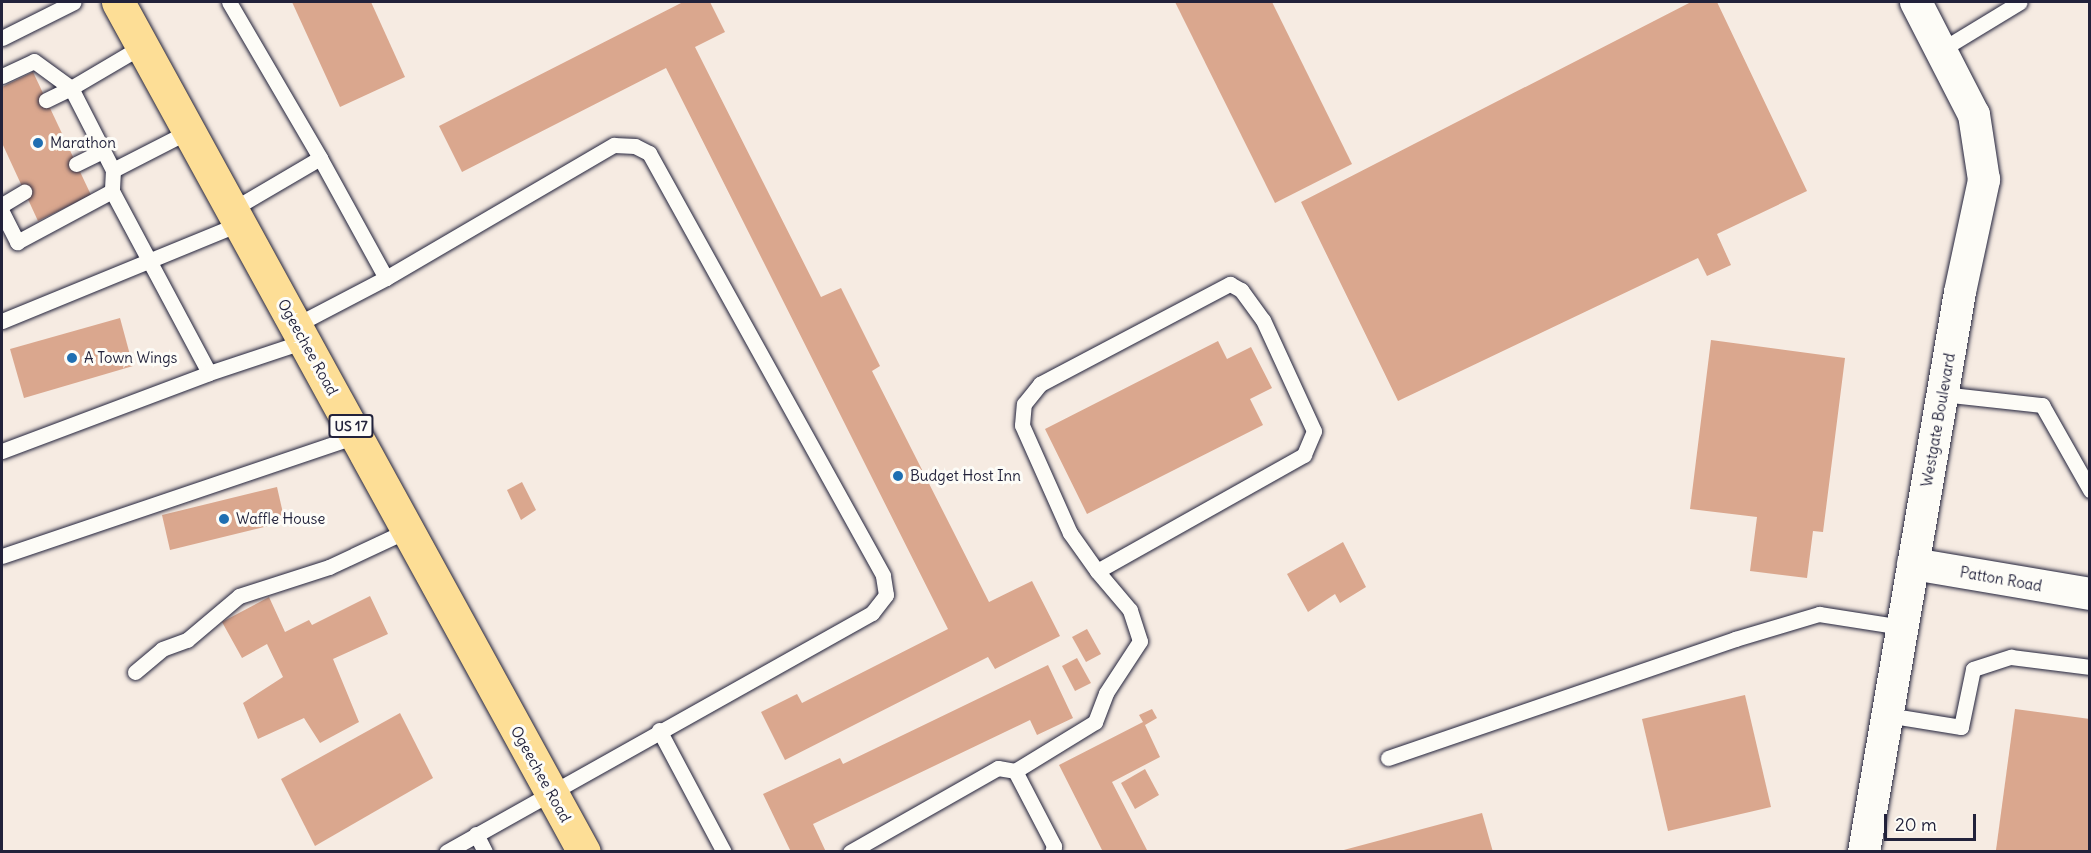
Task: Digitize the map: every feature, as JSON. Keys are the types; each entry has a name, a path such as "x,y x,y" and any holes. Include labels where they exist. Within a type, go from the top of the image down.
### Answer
{"main road":[{"name":"Ogeechee Road","path":"121,3 584,852"}],"street":[{"name":"Westgate Boulevard","path":"1864,852 1942,394 1984,180 1974,115 1916,2"},
{"name":"Patton Road","path":"1913,564 2090,594"}],"lane":[{"path":"2,38 74,2"},
{"path":"229,2 320,158 386,278"},
{"path":"1941,50 2020,2"},
{"path":"46,100 144,45"},
{"path":"2,76 34,61 71,88 113,170 112,191 209,373"},
{"path":"113,170 190,130"},
{"path":"2,451 209,373 300,333 386,278 614,145 635,146 649,153 883,576 886,595 872,613 550,791 446,852"},
{"path":"76,164 103,151"},
{"path":"2,321 151,262 237,216 320,158"},
{"path":"2,212 17,242 112,191"},
{"path":"2,205 24,192"},
{"path":"850,852 998,768 1015,771 1095,722 1106,693 1140,641 1130,610 1097,571 1070,533 1022,425 1024,404 1040,384 1230,284 1241,290 1263,320 1314,431 1304,455 1097,571"},
{"path":"1942,394 2042,405 2090,490"},
{"path":"2,556 357,436"},
{"path":"135,672 162,649 187,640 239,596 329,567 408,530"},
{"path":"1388,758 1735,639 1819,614 1902,627"},
{"path":"1887,715 1961,727 1973,669 2011,657 2090,667"},
{"path":"659,730 724,852"},
{"path":"1015,771 1054,846 1052,852"},
{"path":"476,834 485,852"}],"building":[{"path":"292,2 371,2 405,77 340,107"},
{"name":"Budget Host Inn","path":"683,2 710,2 725,32 695,47 821,297 841,288 880,366 872,371 989,602 1032,581 1060,636 995,669 988,657 785,760 761,712 797,694 802,703 948,629 666,68 462,172 439,126"},
{"path":"1175,2 1272,2 1352,164 1275,203"},
{"path":"1691,2 1717,2 1807,191 1717,234 1731,265 1707,276 1698,258 1398,401 1301,202"},
{"path":"33,72 91,195 38,221 2,143 2,87"},
{"name":"A Town Wings","path":"120,318 133,366 24,398 10,349"},
{"path":"1711,340 1845,358 1823,532 1813,531 1807,578 1750,571 1757,517 1690,509"},
{"path":"1218,341 1227,359 1251,347 1272,388 1250,399 1263,425 1087,514 1045,429"},
{"path":"522,482 536,510 521,520 507,490"},
{"name":"Waffle House","path":"277,487 285,522 170,550 162,515"},
{"path":"1343,542 1366,587 1340,603 1335,594 1308,612 1287,574"},
{"path":"370,596 388,634 333,659 359,722 320,743 304,718 258,739 243,703 283,677 267,644 242,658 222,622 269,597 285,632 309,620 312,625"},
{"path":"1087,629 1101,654 1086,662 1072,637"},
{"path":"1077,658 1091,683 1075,691 1062,666"},
{"path":"1048,665 1073,718 1037,735 1030,720 813,824 826,852 791,852 763,794 840,758 843,764"},
{"path":"1745,695 1771,807 1668,831 1642,719"},
{"path":"1152,709 1157,718 1145,725 1160,757 1112,782 1148,852 1103,852 1059,765 1143,722 1139,715"},
{"path":"2015,709 2090,719 2090,852 1996,850"},
{"path":"400,713 433,778 315,846 281,779"},
{"path":"1145,769 1159,795 1135,809 1121,783"},
{"path":"1482,813 1493,852 1340,852 1340,851"}],"place":[{"name":"Marathon","path":"38,143"},
{"name":"A Town Wings","path":"72,358"},
{"name":"Budget Host Inn","path":"898,476"},
{"name":"Waffle House","path":"224,519"}]}
